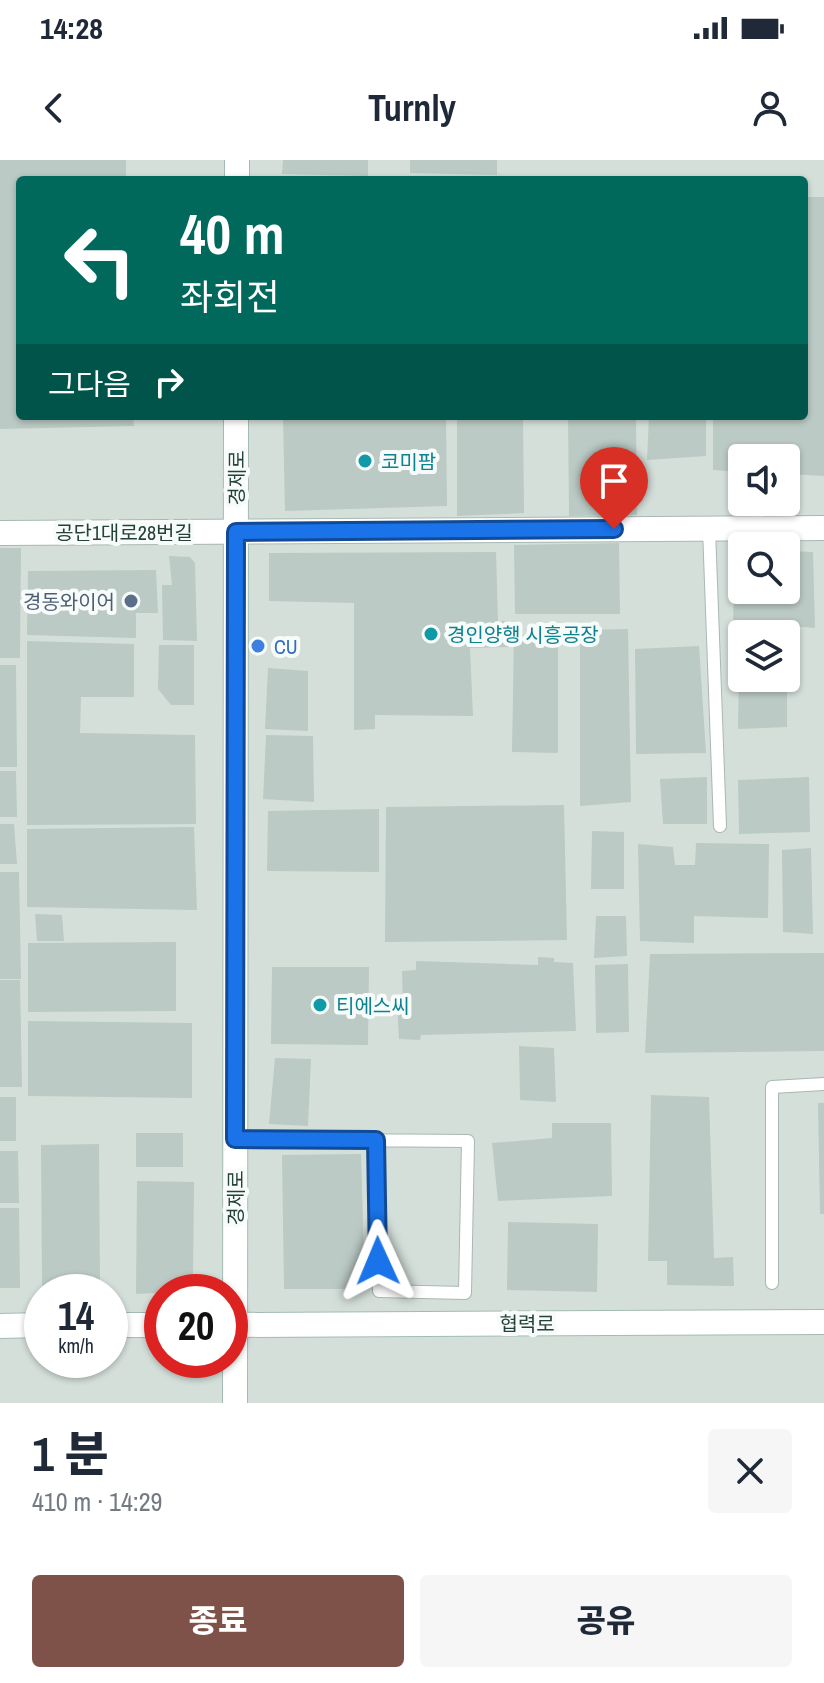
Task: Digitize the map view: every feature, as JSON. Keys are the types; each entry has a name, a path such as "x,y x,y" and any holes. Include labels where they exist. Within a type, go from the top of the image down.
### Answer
{"street":[{"name":"경제로","path":"233,1274 236,420"},
{"name":"공단1대로28번길","path":"0,533 824,528"},
{"name":"협력로","path":"248,1325 824,1322"},
{"path":"0,1326 24,1325"},
{"name":"경제로","path":"234,1378 235,1403"}],"lane":[{"path":"709,529 720,826"},
{"path":"772,1283 772,1087 824,1084"},
{"path":"235,1139 376,1140 468,1141 465,1293 379,1291 376,1140"}],"shaded area":[{"path":"0,160 824,160 824,1403 0,1403"}],"building":[{"path":"0,160 126,160 126,176 16,176 16,420 133,420 134,426 0,429"},
{"path":"283,160 368,160 368,176 282,174"},
{"path":"410,160 497,160 497,175 410,173"},
{"path":"808,197 824,197 824,476 800,475 800,444 728,444 728,471 713,470 713,420 808,420"},
{"name":"코미팜","path":"283,420 446,420 447,506 285,511"},
{"path":"457,420 523,420 524,513 457,516"},
{"path":"568,420 636,420 637,515 569,516"},
{"path":"649,420 706,420 706,456 647,460"},
{"path":"619,543 620,614 515,614 514,545"},
{"path":"0,548 21,548 20,658 0,658"},
{"name":"경인양행 시흥공장","path":"496,552 498,621 509,621 509,647 470,648 473,716 375,715 375,729 354,730 354,603 269,601 269,553"},
{"path":"800,552 813,552 815,628 800,627 800,620 733,620 733,604 800,604"},
{"path":"169,556 190,557 195,563 197,641 163,640 162,585 172,585"},
{"path":"156,570 158,613 136,613 136,638 27,635 28,571"},
{"path":"628,629 631,802 580,806 580,630"},
{"path":"558,632 558,753 512,752 514,636"},
{"path":"27,641 134,644 134,697 81,697 80,733 195,735 196,824 27,825"},
{"path":"159,645 194,645 194,705 171,705 158,689"},
{"path":"699,646 706,753 636,754 635,649"},
{"path":"0,665 16,665 17,767 0,767"},
{"path":"268,668 308,671 308,731 265,729"},
{"path":"739,692 787,692 787,727 738,729"},
{"path":"266,735 313,736 314,802 263,799"},
{"path":"0,771 16,771 17,817 0,817"},
{"path":"707,777 707,824 663,824 660,779"},
{"path":"809,777 810,832 739,834 738,780"},
{"path":"564,805 567,940 385,942 386,807"},
{"path":"379,809 379,872 267,871 268,811"},
{"path":"0,824 14,824 17,864 0,864"},
{"path":"194,827 197,910 27,907 27,829"},
{"path":"592,831 624,832 624,889 591,889"},
{"path":"696,843 769,844 768,918 694,916 694,943 640,941 638,844 673,847 675,865 695,865"},
{"path":"811,848 813,934 783,932 782,850"},
{"path":"0,872 19,872 21,979 0,979"},
{"path":"35,914 62,915 64,941 37,941"},
{"path":"596,916 626,916 627,956 594,958"},
{"path":"176,942 176,1011 28,1012 28,943"},
{"path":"824,953 824,1051 645,1053 650,954"},
{"path":"538,957 573,963 576,1031 421,1035 420,1040 399,1039 397,1004 403,1005 402,971 416,970 416,961 538,965"},
{"path":"628,964 629,1032 596,1033 595,965"},
{"name":"티에스씨","path":"272,967 369,967 368,1045 271,1044"},
{"path":"0,980 20,980 22,1087 0,1087"},
{"path":"28,1021 192,1023 192,1098 28,1096"},
{"path":"519,1046 554,1048 556,1102 520,1100"},
{"path":"275,1058 311,1059 308,1126 269,1124"},
{"path":"651,1095 709,1097 714,1258 733,1257 734,1286 667,1285 667,1261 648,1261"},
{"path":"0,1097 16,1097 16,1141 0,1141"},
{"path":"818,1103 824,1103 824,1214 820,1214"},
{"path":"552,1123 611,1123 612,1196 498,1201 492,1143 552,1138"},
{"path":"136,1133 183,1133 183,1167 136,1167"},
{"path":"99,1144 100,1274 42,1274 41,1145"},
{"path":"0,1151 18,1151 19,1203 0,1203"},
{"path":"361,1154 365,1289 284,1289 282,1155"},
{"path":"137,1181 194,1182 193,1274 144,1274 144,1294 136,1294"},
{"path":"0,1208 19,1208 20,1288 0,1288"},
{"path":"508,1222 598,1224 597,1292 507,1290"}],"place":[{"name":"코미팜","path":"365,461"},
{"name":"경동와이어","path":"131,601"},
{"name":"경인양행 시흥공장","path":"431,634"},
{"name":"CU","path":"258,646"},
{"name":"티에스씨","path":"320,1005"}],"route":[{"path":"378,1261 376,1140 235,1139 236,532 614,529"}]}
